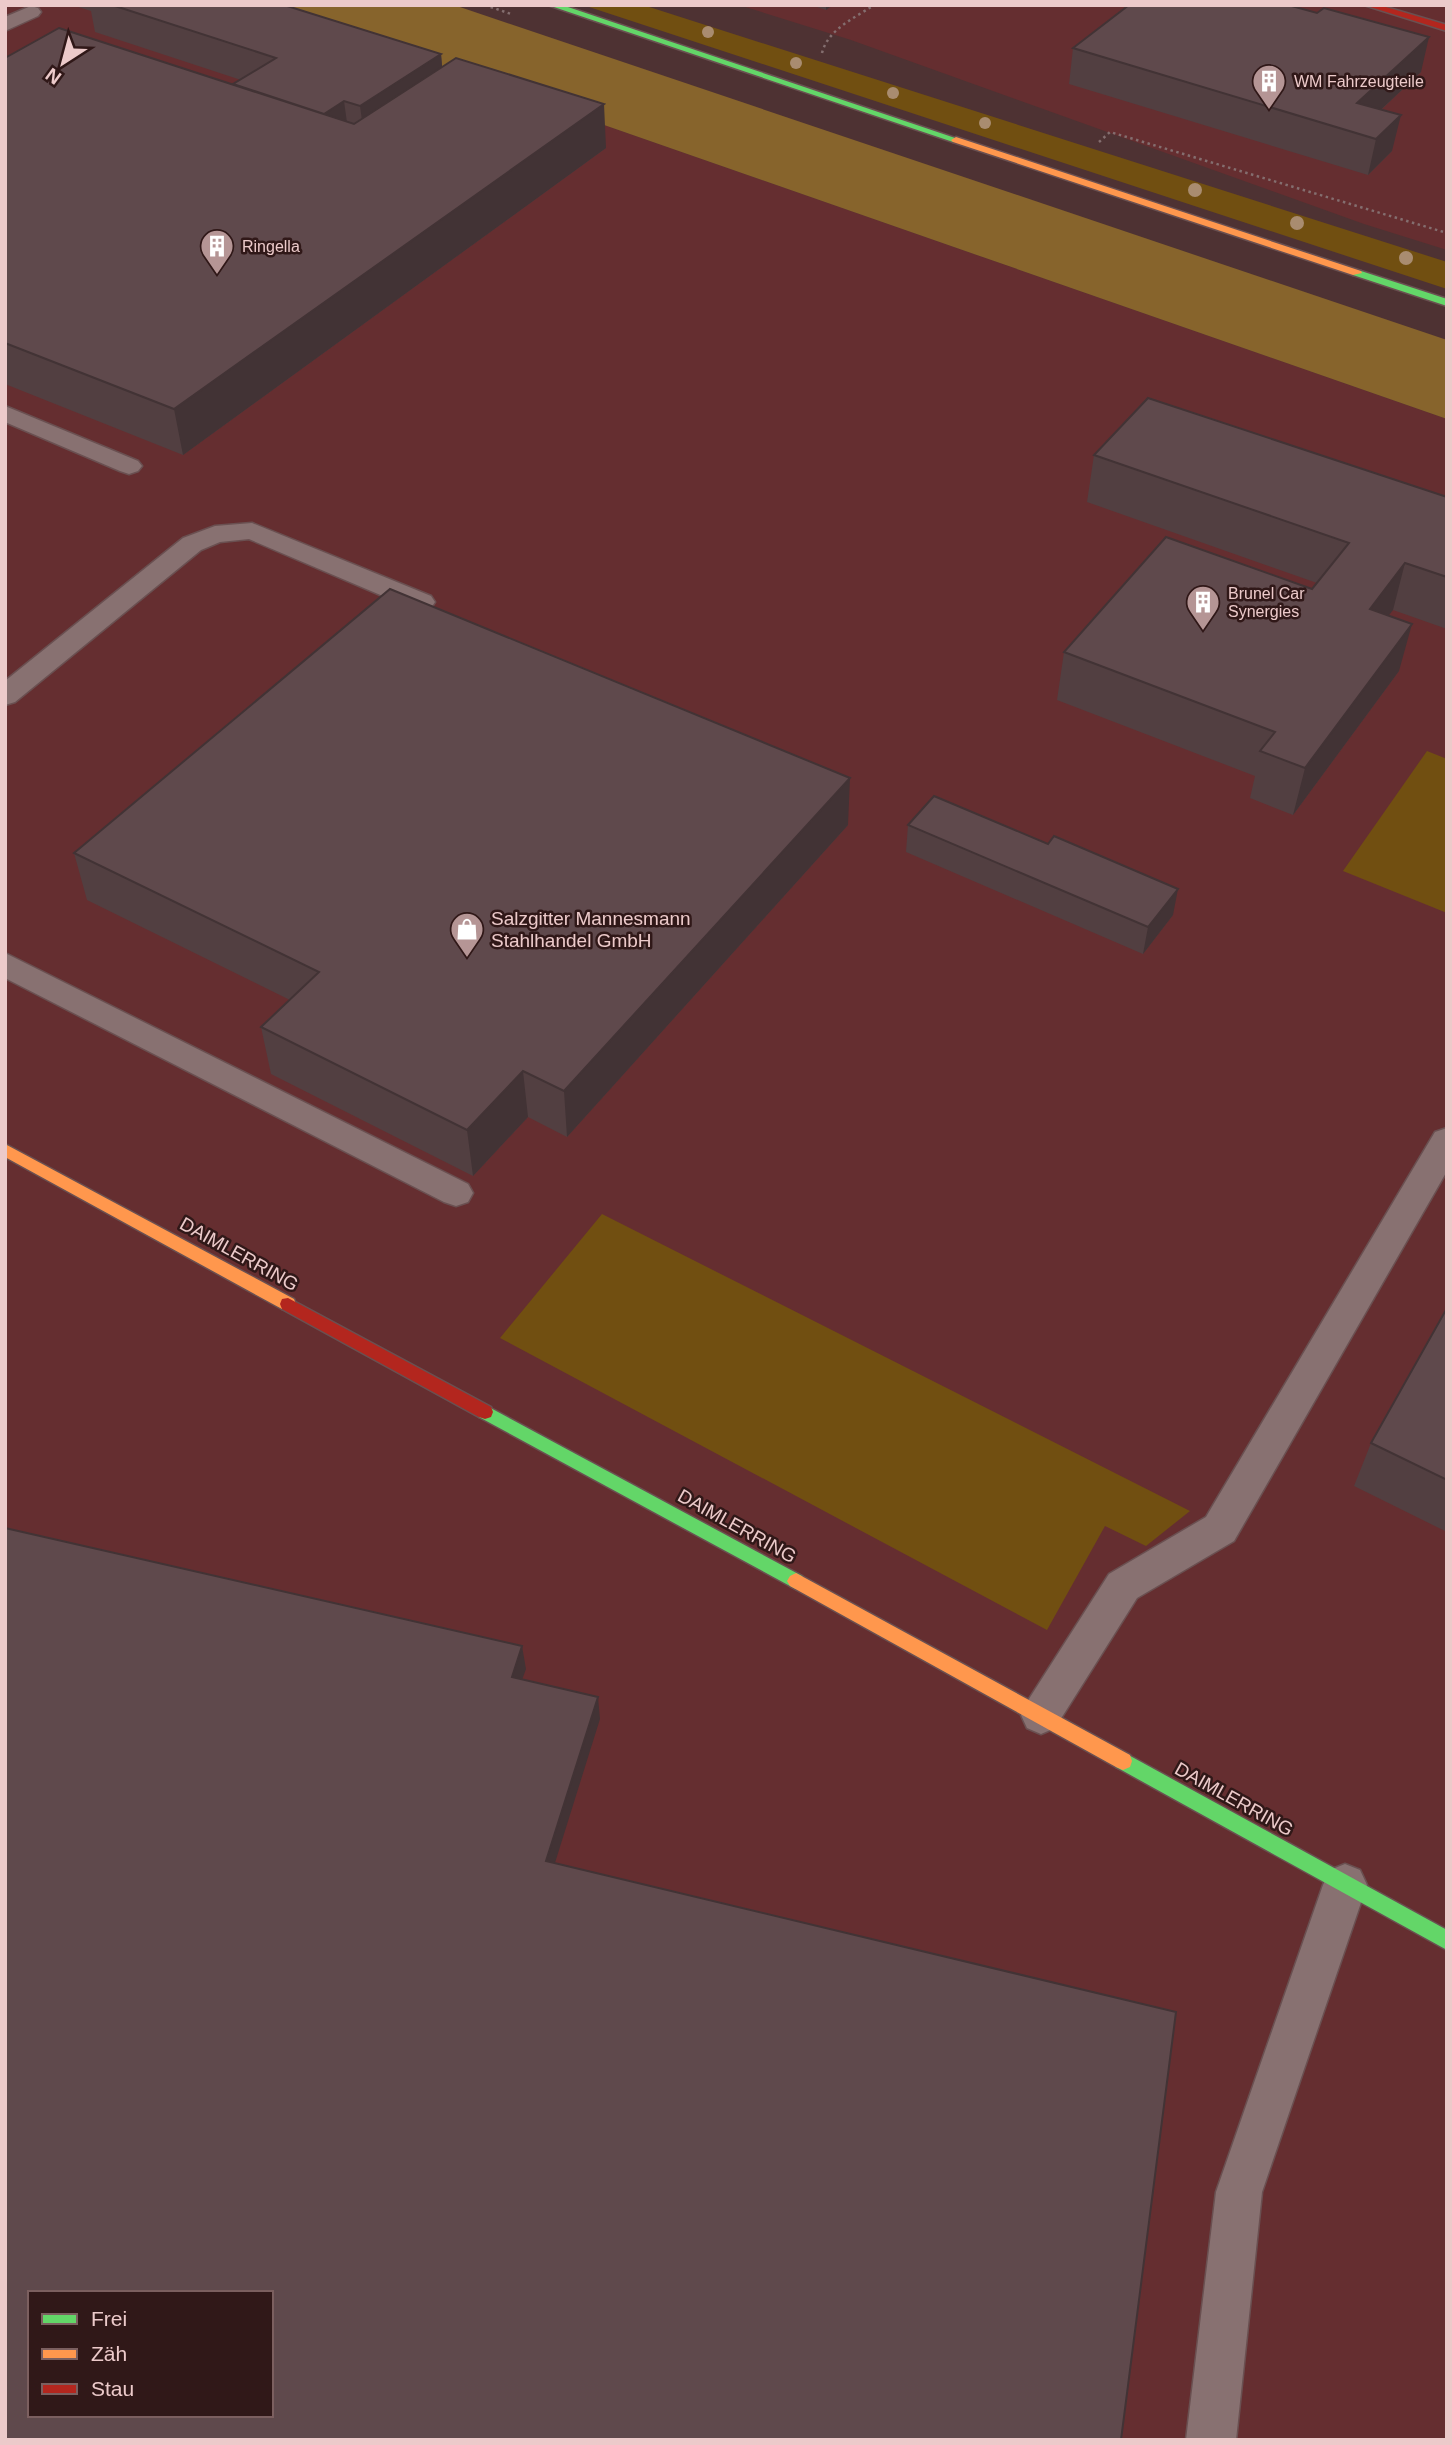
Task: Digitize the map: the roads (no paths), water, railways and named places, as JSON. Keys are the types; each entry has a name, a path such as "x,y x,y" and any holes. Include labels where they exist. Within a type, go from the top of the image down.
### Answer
{"street":[{"path":"552,5 1447,303"},
{"path":"1368,5 1447,28"},
{"name":"DAIMLERRING","path":"7,1154 1041,1716 1447,1941"}],"lane":[{"path":"5,26 31,12"},
{"path":"5,413 129,466"},
{"path":"5,696 192,544 215,534 252,530 421,602"},
{"path":"5,964 456,1193"},
{"path":"1041,1716 1123,1586 1220,1529 1447,1140"},
{"path":"1211,2440 1239,2192 1345,1885"}],"place":[{"name":"WM Fahrzeugteile","path":"1269,111"},
{"name":"Ringella","path":"217,276"},
{"name":"Brunel Car Synergies","path":"1203,632"},
{"name":"Salzgitter Mannesmann Stahlhandel GmbH","path":"467,959"}]}
